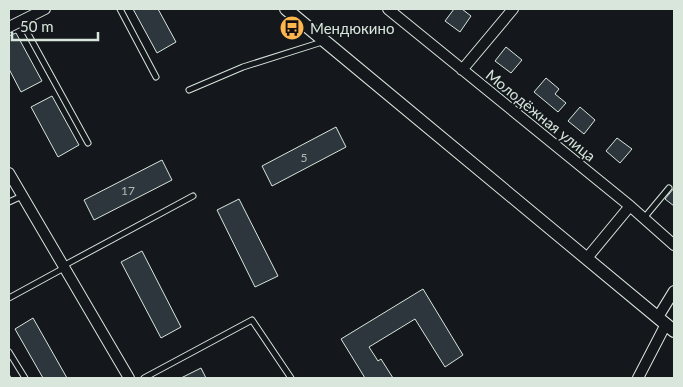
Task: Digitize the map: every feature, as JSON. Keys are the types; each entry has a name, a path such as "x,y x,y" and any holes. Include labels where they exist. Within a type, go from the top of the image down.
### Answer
{"street":[{"path":"9,27 45,9"},
{"path":"286,9 666,324"},
{"name":"Молодёжная улица","path":"388,9 630,206 674,245"},
{"path":"462,70 513,9"},
{"path":"9,173 129,378"},
{"path":"586,258 630,206"},
{"path":"641,377 666,324 674,291"}],"lane":[{"path":"120,9 156,77"},
{"path":"21,21 88,144"},
{"path":"189,90 243,67 273,60 325,41"},
{"path":"644,218 669,188"},
{"path":"9,202 22,196"},
{"path":"9,298 193,196"},
{"path":"144,378 252,320 291,378"},
{"path":"9,352 25,378"}],"building":[{"path":"133,9 158,9 176,42 157,53"},
{"path":"454,9 462,9 471,16 460,32 445,21"},
{"path":"16,33 42,81 21,92 9,69 9,36"},
{"path":"506,47 522,60 511,73 495,61"},
{"path":"546,78 559,89 555,94 566,103 558,112 534,92"},
{"path":"52,96 79,145 58,157 31,107"},
{"path":"580,107 595,120 584,134 568,121"},
{"path":"336,127 346,147 272,186 262,166"},
{"path":"617,138 632,149 620,163 606,151"},
{"path":"162,160 172,180 94,220 84,200"},
{"path":"674,188 674,206 665,199"},
{"path":"239,199 278,276 255,287 217,210"},
{"path":"142,251 181,327 161,338 121,262"},
{"path":"423,289 463,355 445,367 415,319 369,347 378,361 381,359 393,378 365,378 341,339"},
{"path":"33,318 67,378 43,378 15,329"},
{"path":"201,368 206,378 181,378"}],"fence":[{"path":"9,374 11,378"}],"place":[{"name":"Мендюкино","path":"292,28"}]}
